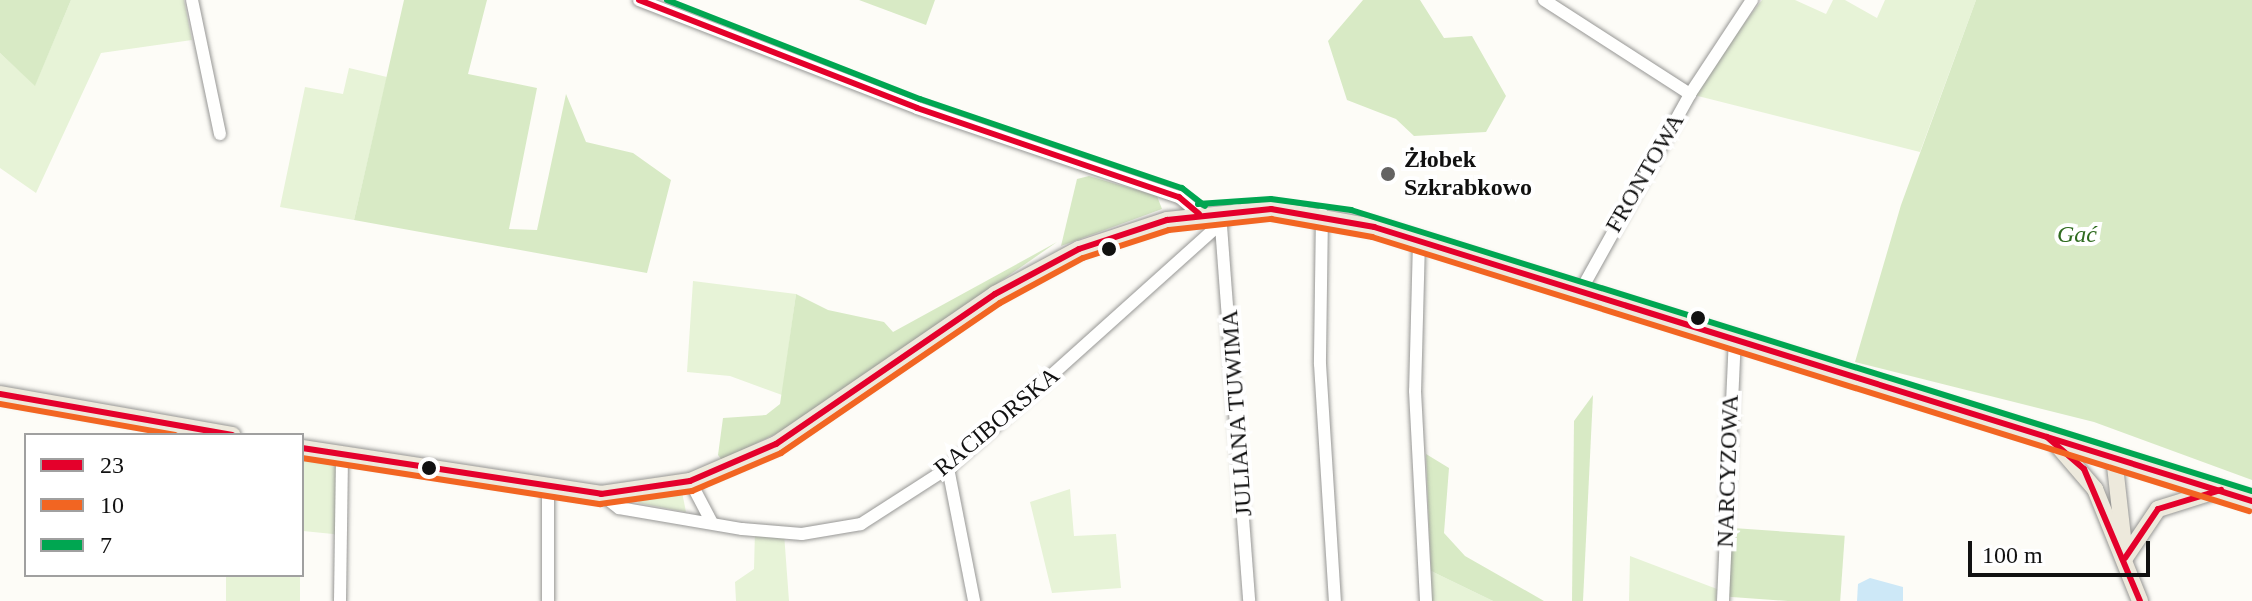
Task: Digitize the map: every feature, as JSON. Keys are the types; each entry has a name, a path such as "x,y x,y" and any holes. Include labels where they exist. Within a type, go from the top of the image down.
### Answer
{"main road":[{"name":"RACIBORSKA","path":"304,448 548,489 601,494 690,481 776,444 995,294 1079,249 1199,214 1236,210 1322,214 1583,285 1735,340 2252,501"},
{"path":"0,394 221,433"},
{"path":"2047,437 2075,458 2095,489 2140,601"},
{"path":"2095,489 2114,457"},
{"path":"2114,457 2125,558"},
{"path":"2125,558 2158,509 2221,490"}],"street":[{"path":"192,0 220,134"},
{"path":"639,0 903,103 1179,197 1199,214"},
{"name":"FRONTOWA","path":"1544,0 1690,94 1583,285"},
{"path":"1690,94 1752,0"},
{"name":"RACIBORSKA","path":"601,494 619,508 802,534 861,524 948,468 1236,210"},
{"path":"1322,214 1320,364 1335,601"},
{"name":"JULIANA TUWIMA","path":"1221,226 1249,601"},
{"path":"1419,241 1415,391 1426,601"},
{"name":"NARCYZOWA","path":"1723,601 1735,340"},
{"path":"340,601 342,455"},
{"path":"948,468 974,601"},
{"path":"690,481 701,513 714,523"},
{"path":"548,489 548,601"}],"green space":[{"path":"0,0 71,0 35,86 0,53"},
{"path":"71,0 184,0 192,40 101,53 36,193 0,168 0,53 35,85"},
{"path":"404,0 487,0 468,74 537,88 509,229 537,230 566,94 586,142 633,153 671,180 647,273 354,220"},
{"path":"859,0 935,0 926,25"},
{"path":"1363,0 1420,0 1444,38 1472,36 1506,96 1486,132 1414,136 1396,119 1347,100 1328,41"},
{"path":"1762,0 1795,0 1826,14 1833,0 1845,0 1877,18 1885,0 1976,0 1920,152 1690,94"},
{"name":"Gać","path":"1976,0 2252,0 2252,480 2094,422 1855,362 1901,205"},
{"path":"349,68 387,77 354,220 280,207 305,87 343,94"},
{"path":"1089,176 1157,196 1162,209 1061,246 1077,179"},
{"path":"1057,242 792,426 722,460 718,455 723,418 766,415 780,404 796,294 828,310 884,322 893,332"},
{"path":"693,281 796,294 782,395 730,376 687,372"},
{"path":"1593,395 1583,601 1572,601 1574,421"},
{"path":"304,448 342,455 343,535 304,531"},
{"path":"1426,454 1449,468 1444,533 1465,556 1544,601 1493,601 1431,571"},
{"path":"1070,489 1074,536 1116,534 1121,588 1052,593 1030,502"},
{"path":"682,492 686,512 638,503 640,499"},
{"path":"1733,528 1845,536 1840,601 1728,597"},
{"path":"755,530 784,533 789,601 736,601 735,582 754,569"},
{"path":"1630,556 1717,589 1716,601 1629,601"},
{"path":"1431,571 1493,601 1432,601"},
{"path":"226,577 300,577 300,601 226,601"}],"water":[{"path":"1870,578 1903,587 1903,601 1857,601 1858,584"}],"transit line":[{"name":"23","path":"639,0 917,108 1179,197 1199,214"},
{"name":"7","path":"667,0 920,99 1182,188 1205,206"},
{"name":"7","path":"1198,204 1271,199 1351,210 2252,491"},
{"name":"23","path":"304,448 601,494 690,481 776,444 995,294 1079,249 1167,220 1271,209 1374,227 2252,501"},
{"name":"10","path":"304,458 600,504 692,491 781,453 1000,303 1083,258 1169,230 1271,219 1372,237 2249,511"},
{"name":"23","path":"0,394 221,433"},
{"name":"10","path":"0,404 164,433"},
{"name":"23","path":"2047,437 2084,469 2140,601"},
{"name":"23","path":"2125,558 2158,509 2221,490"}],"place":[{"name":"Żłobek Szkrabkowo","path":"1388,174"}]}
